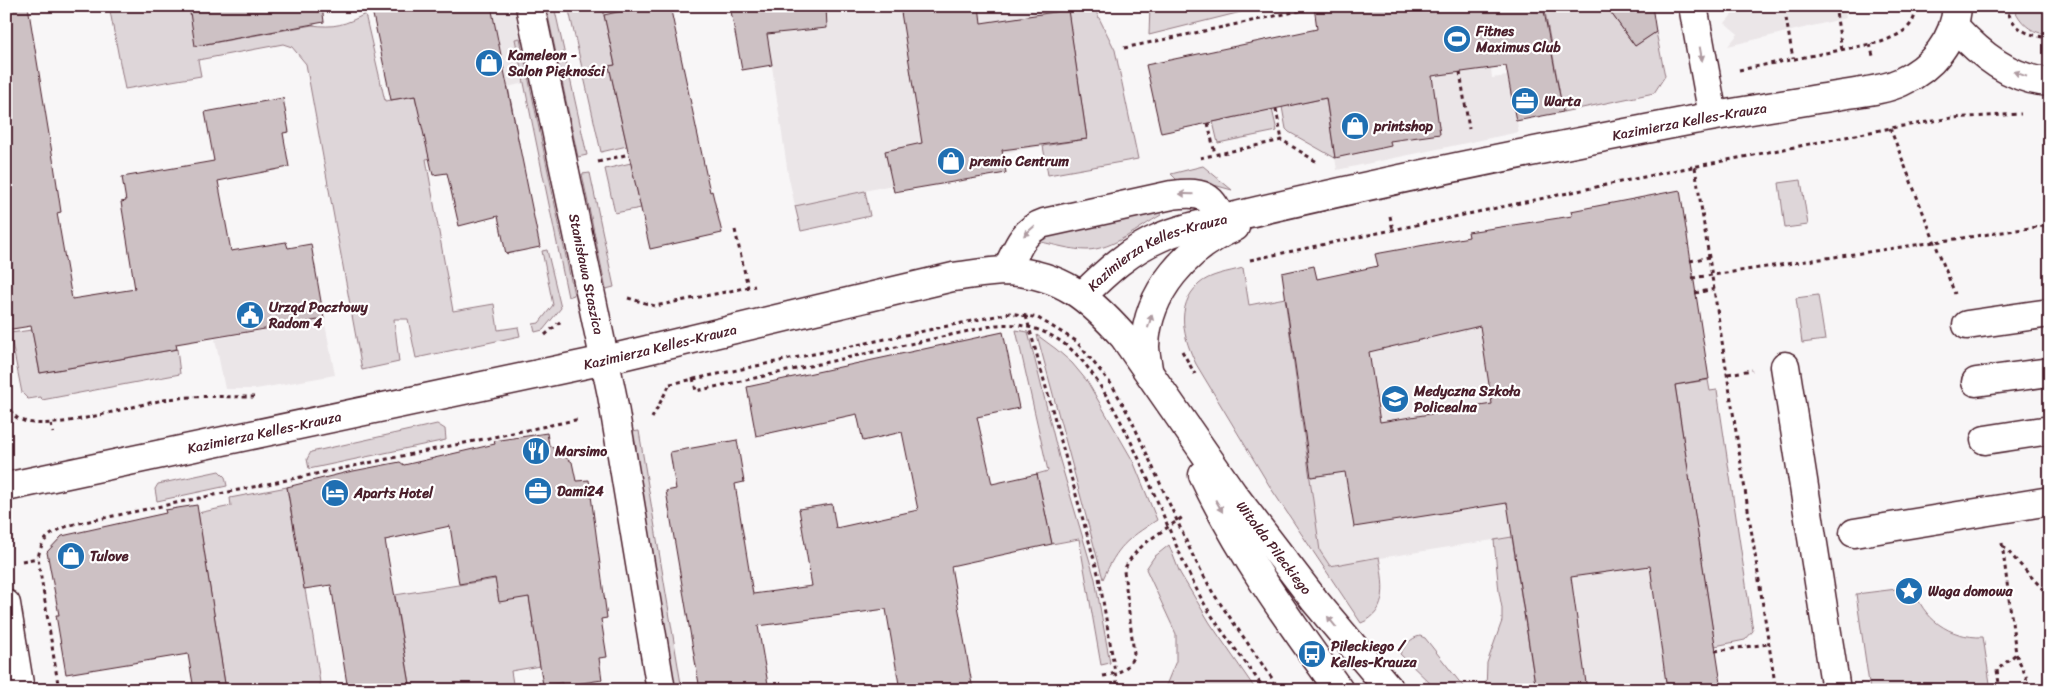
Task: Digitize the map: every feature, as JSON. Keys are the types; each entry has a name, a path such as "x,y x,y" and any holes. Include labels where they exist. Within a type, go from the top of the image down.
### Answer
{"street":[{"name":"Stanisława Staszica","path":"530,6 605,360 662,690"},
{"path":"1693,6 1713,116"},
{"name":"Kazimierza Kelles-Krauza","path":"6,487 605,360 953,277 1006,271 1046,278 1083,295 1113,266 1161,237 1223,226 1290,204 1492,160 1713,116 1860,92 1901,82 1928,65 1939,53 1956,17"},
{"name":"Kazimierza Kelles-Krauza","path":"1956,17 1974,47 2005,69 2040,82 2050,82"},
{"path":"1006,271 1023,237 1032,227 1186,193 1201,195 1210,199 1216,208 1223,226"},
{"name":"Kazimierza Kelles-Krauza","path":"1148,369 1145,347 1148,330 1161,292 1174,271 1188,256 1223,226"},
{"name":"Witolda Pileckiego","path":"1083,295 1105,315 1124,337 1233,494 1363,660 1390,690"},
{"path":"1967,324 2050,312"},
{"path":"1786,366 1836,690"},
{"path":"1976,382 2050,372"},
{"name":"Witolda Pileckiego","path":"1167,399 1213,495 1255,570 1287,620 1339,690"},
{"path":"1985,440 2050,430"},
{"path":"1854,533 2050,501"},
{"path":"6,604 20,690"}],"path":[{"path":"1835,6 1842,50"},
{"path":"2005,6 2017,26 2024,32 2032,36 2050,38"},
{"path":"1124,48 1308,8"},
{"path":"1786,18 1793,59"},
{"path":"1460,72 1470,137"},
{"path":"1276,109 1282,140"},
{"path":"1248,261 1890,128 1952,118 2023,114"},
{"path":"1208,123 1215,154"},
{"path":"1890,128 1944,266"},
{"path":"1197,158 1282,140 1319,163"},
{"path":"595,153 599,172"},
{"path":"597,162 629,154"},
{"path":"1695,167 1776,690"},
{"path":"1692,278 2050,225"},
{"path":"735,230 748,287"},
{"path":"1690,260 1709,257"},
{"path":"626,289 628,298 655,306 758,285"},
{"path":"1695,293 1715,289"},
{"path":"670,384 1010,313 1026,315 1044,322 1076,341 1092,358 1112,385 1131,419 1193,556 1213,593 1280,690"},
{"path":"1026,315 1099,577 1118,690"},
{"path":"542,337 548,334 563,318"},
{"path":"693,378 696,391 982,327 1010,323 1029,326 1046,333 1067,346 1082,360 1100,386 1143,466 1168,528 1201,598 1265,690"},
{"path":"1180,347 1197,378"},
{"path":"6,403 12,415 24,422 51,424 174,398 209,395 257,397"},
{"path":"59,690 38,558 40,545 52,533 70,525 581,418 583,428"},
{"path":"51,424 53,433"},
{"path":"1103,676 1124,670 1131,663 1134,654 1124,571 1126,564 1142,547 1213,495"},
{"path":"2028,690 2026,676 2016,654 2002,545 2048,596"},
{"path":"22,561 38,558"},
{"path":"1715,651 1768,644"},
{"path":"2000,689 1997,670 2016,654"}],"shaded area":[{"path":"109,6 189,6 196,46 312,25 339,25 365,14 385,101 415,96 417,106 508,87 519,144 426,159 453,311 494,304 498,330 518,327 520,336 416,358 408,319 394,319 399,362 362,370 306,64 292,47 283,44 198,60 201,76 125,89"},
{"path":"491,6 514,6 520,38 515,39 524,83 508,87"},
{"path":"546,6 554,6 587,155 578,157"},
{"path":"568,6 602,6 615,65 609,66 627,146 601,152"},
{"path":"763,6 1067,6 1087,139 1003,153 894,192 892,185 795,206 788,174"},
{"path":"1067,6 1093,6 1115,50 1138,159 1048,175 1043,146 1087,139"},
{"path":"1150,6 1241,6 1241,12 1149,35"},
{"path":"1544,6 1606,6 1635,46 1656,32 1665,76 1654,93 1563,112"},
{"path":"1729,6 1844,6 1846,18 1728,46 1738,34 1725,23 1735,11"},
{"path":"2013,6 2050,6 2050,34 2032,30 2019,18"},
{"path":"520,38 574,295 568,297 515,39"},
{"path":"1491,68 1492,78 1508,76 1519,132 1337,170 1335,158 1391,146 1381,73 1432,76"},
{"path":"1326,98 1335,158 1289,132 1286,129 1282,107"},
{"path":"1272,109 1277,131 1218,143 1213,122"},
{"path":"631,163 641,208 615,213 605,169"},
{"path":"1203,166 1232,190 1210,184 1178,181 1171,174"},
{"path":"590,173 614,287 606,289 582,174"},
{"path":"1801,180 1808,225 1785,228 1779,183"},
{"path":"865,191 870,216 801,231 795,206"},
{"path":"1161,212 1161,215 1126,237 1097,249 1076,249 1041,242 1043,237"},
{"name":"Medyczna Szkoła Policealna","path":"1468,232 1470,232 1487,325 1480,327 1512,537 1330,566 1320,551 1281,273 1314,266 1318,279 1377,266 1375,254 1468,237"},
{"path":"547,250 561,308 543,330 535,332 533,324 539,323 553,305 542,251"},
{"path":"1243,268 1249,305 1285,298 1320,551 1330,566 1379,557 1383,586 1380,604 1377,611 1370,618 1361,623 1272,490 1196,364 1188,344 1185,334 1184,313 1191,293 1199,284 1209,278"},
{"path":"1818,295 1825,340 1802,343 1796,298"},
{"path":"324,319 335,375 256,389 225,389 215,339"},
{"path":"32,330 40,373 177,349 180,374 42,400 41,397 28,399 22,393 10,333"},
{"path":"1016,330 1028,332 1059,457 1095,579 1110,663 1101,665 1079,539 1052,544 1037,474 1048,471"},
{"path":"1037,335 1072,363 1087,381 1133,461 1157,520 1124,545 1113,559 1103,579"},
{"path":"1708,380 1710,391 1717,390 1753,631 1745,640 1715,646 1675,385"},
{"path":"437,424 445,429 446,440 309,469 307,459 311,452"},
{"path":"639,431 682,690 674,690 632,432"},
{"path":"219,471 225,477 227,486 157,501 155,489 158,484"},
{"path":"287,487 321,690 226,690 198,513 231,506 230,498"},
{"path":"1512,537 1536,690 1486,690 1487,663 1502,621 1494,540"},
{"path":"1169,545 1180,573 1210,623 1256,690 1164,690 1176,661 1176,634 1146,569 1154,557"},
{"path":"1650,566 1667,690 1587,690 1571,577"},
{"path":"496,579 529,597 540,666 511,671 514,690 411,690 395,595"},
{"path":"1913,587 1923,608 1939,624 1959,634 1983,637 1991,690 1870,690 1856,594"},
{"path":"1420,636 1425,638 1466,690 1437,690 1400,654 1411,640"}],"building":[{"path":"6,6 28,6 54,165 61,212 57,213 72,299 135,289 121,202 126,201 122,177 214,161 205,112 283,98 289,132 283,133 289,167 218,181 231,251 286,242 288,248 311,244 324,319 176,344 177,349 40,373 31,326 6,330"},
{"path":"189,6 322,6 324,22 195,46"},
{"path":"389,6 491,6 540,247 506,254 498,216 459,226 447,173 433,175 415,96 391,100 372,10"},
{"path":"643,6 670,6 710,192 712,191 722,233 650,249 609,66 615,65 604,15"},
{"path":"730,6 826,6 827,28 767,34 772,65 742,70"},
{"path":"900,6 979,6 981,23 1068,10 1087,139 1002,150 1006,173 894,192 885,151 922,143"},
{"path":"1314,6 1543,6 1563,112 1516,121 1506,66 1432,76 1440,134 1390,141 1391,146 1335,158 1326,98 1161,133 1146,65 1317,29"},
{"path":"1606,6 1652,6 1656,32 1635,46"},
{"path":"1680,190 1709,379 1675,385 1722,690 1667,690 1650,566 1571,577 1587,690 1536,690 1507,503 1354,527 1345,472 1311,477 1282,273 1314,266 1317,279 1378,266 1375,254 1469,237 1468,232 1572,216 1571,211","holes":["1480,326 1492,404 1380,422 1369,352"]},
{"path":"1003,332 1019,408 977,417 992,484 1037,474 1052,544 951,566 973,690 900,690 886,609 758,626 769,690 700,690 666,491 676,489 670,452 737,440 744,482 735,484 753,594 812,586 799,509 832,504 836,528 918,510 902,432 863,441 857,414 756,436 747,387"},
{"path":"547,433 549,445 572,462 576,481 589,480 607,618 601,619 607,657 599,658 602,680 562,686 562,683 543,685 529,597 499,602 495,578 459,584 450,526 385,540 411,690 348,690 331,585 304,589 287,487 400,462 404,465 495,444 494,441"},
{"path":"197,505 226,690 194,690 188,654 66,674 56,615 59,615 47,552 62,536 166,513 165,510"}],"place":[{"name":"Fitnes Maximus Club","path":"1457,39"},
{"name":"Kameleon - Salon Piękności","path":"489,63"},
{"name":"Warta","path":"1525,101"},
{"name":"printshop","path":"1355,126"},
{"name":"premio Centrum","path":"951,161"},
{"name":"Urząd Pocztowy Radom 4","path":"250,315"},
{"name":"Medyczna Szkoła Policealna","path":"1395,399"},
{"name":"Marsimo","path":"536,451"},
{"name":"Dami24","path":"538,491"},
{"name":"Aparts Hotel","path":"335,493"},
{"name":"Tulove","path":"71,556"},
{"name":"Waga domowa","path":"1909,591"},
{"name":"Pileckiego / Kelles-Krauza","path":"1312,654"}]}
